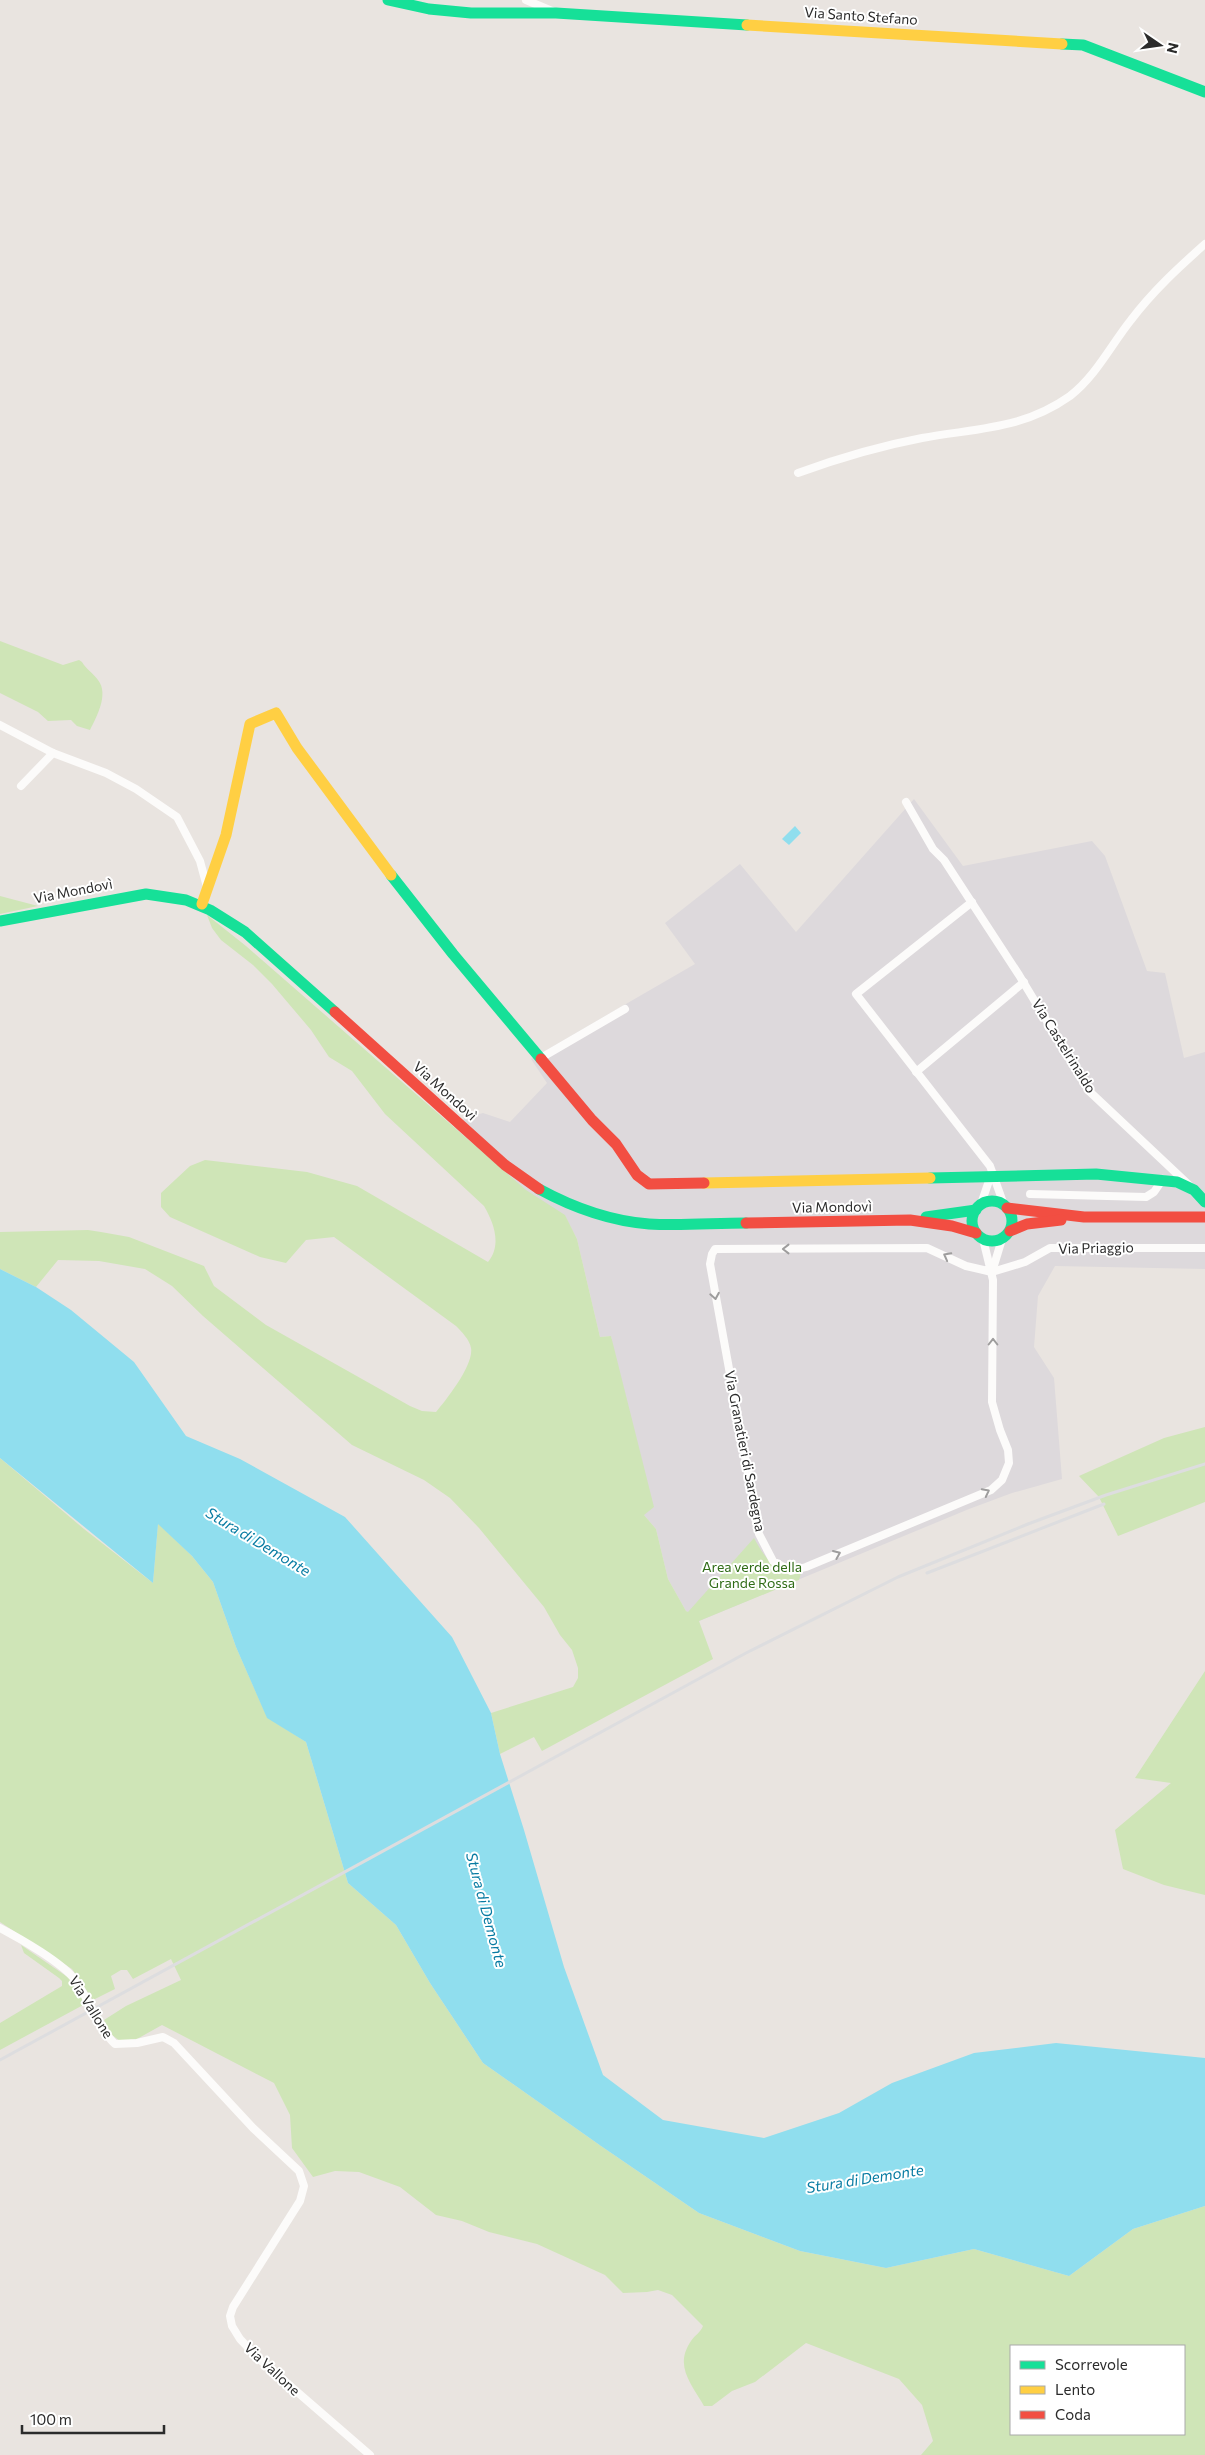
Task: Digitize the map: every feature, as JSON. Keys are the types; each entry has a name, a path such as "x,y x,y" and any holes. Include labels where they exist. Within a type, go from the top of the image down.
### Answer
{"street":[{"name":"Via Santo Stefano","path":"388,0 416,8 455,13 516,15 556,13 1083,45 1205,92"},
{"path":"526,0 556,13"},
{"path":"798,473 843,457 893,444 996,428 1022,421 1068,397 1087,382 1131,320 1163,281 1205,244"},
{"path":"202,904 233,808 250,724 276,713 297,748 366,843 539,1059 625,1009"},
{"path":"0,725 53,753 121,781 177,817 200,862 208,889"},
{"path":"22,786 53,753"},
{"name":"Via Castelrinaldo","path":"906,802 933,849 944,860 1024,982 1090,1091 1194,1190"},
{"name":"Via Mondovì","path":"0,921 146,894 165,894 202,904 225,917 245,932 504,1164 533,1186 555,1199 583,1211 614,1219 649,1224 910,1220 965,1228 979,1236"},
{"path":"972,902 856,994 990,1166 991,1175 1012,1219 1006,1235"},
{"name":"Via Castelrinaldo","path":"916,1072 1024,982"},
{"name":"Via Mondovì","path":"539,1059 592,1120 616,1144 642,1181 650,1184 1096,1174 1163,1179 1177,1182 1194,1190 1205,1202"},
{"path":"991,1175 972,1222 979,1236 992,1242 1027,1224 1084,1217 1205,1217"},
{"path":"1030,1194 1146,1197 1154,1192 1163,1179"},
{"path":"979,1207 993,1201 1006,1207 1084,1217"},
{"name":"Via Mondovì","path":"910,1220 979,1207"},
{"name":"Via Granatieri di Sardegna","path":"992,1272 1006,1235"},
{"name":"Via Granatieri di Sardegna","path":"979,1236 992,1272 992,1402 1008,1450 1009,1463 1002,1480 991,1490 806,1567 791,1571 773,1561 759,1534 710,1264 715,1249 927,1248 966,1266 992,1272"},
{"name":"Via Priaggio","path":"992,1272 1025,1262 1050,1248 1205,1248"},
{"name":"Via Vallone","path":"0,1928 69,1972 90,2003 109,2039 115,2044 137,2043 163,2037 174,2043 253,2128 299,2171 304,2186 300,2201 291,2220 233,2307 230,2316 232,2326 240,2339 258,2358 370,2455"}],"shaded area":[{"path":"914,799 963,866 1092,841 1105,856 1147,971 1165,973 1184,1058 1205,1052 1205,1269 1055,1266 1038,1296 1034,1347 1054,1378 1062,1479 1012,1493 969,1509 699,1621 686,1611 668,1579 656,1529 644,1515 611,1336 600,1337 577,1239 565,1216 526,1191 454,1127 465,1118 483,1113 510,1122 547,1083 531,1059 695,964 665,923 740,864 796,932"}],"green space":[{"path":"0,641 63,665 79,660 82,662 98,680 102,692 101,705 90,730 77,726 71,720 48,721 38,712 0,693"},
{"path":"0,896 38,906 0,914"},
{"name":"Area verde della Grande Rossa","path":"207,915 246,946 526,1190 565,1215 577,1239 600,1337 611,1336 654,1507 644,1515 656,1529 668,1579 686,1611 688,1612 754,1538 767,1559 772,1563 784,1569 801,1573 799,1580 699,1621 713,1659 542,1751 534,1737 500,1754 491,1713 573,1687 578,1678 578,1668 572,1650 560,1635 544,1607 479,1528 450,1498 424,1480 352,1445 203,1316 172,1286 145,1269 99,1261 58,1260 36,1287 0,1269 0,1232 88,1230 129,1237 204,1266 214,1286 266,1325 422,1411 436,1412 464,1373 471,1355 471,1348 460,1330 334,1237 306,1240 286,1263 260,1257 170,1217 161,1207 161,1193 190,1166 205,1160 307,1172 357,1186 488,1262 495,1248 495,1234 484,1206 385,1114 352,1071 329,1057 311,1030 272,984 253,965 221,940 212,928"},
{"path":"1205,1427 1205,1502 1118,1536 1099,1497 1079,1476 1164,1438"},
{"path":"0,1458 84,1529 153,1583 158,1523 192,1556 213,1582 236,1647 267,1717 306,1742 348,1883 396,1925 430,1983 483,2063 699,2213 800,2251 886,2268 974,2249 1069,2276 1133,2229 1205,2206 1205,2455 921,2455 933,2441 922,2405 899,2379 806,2343 755,2382 732,2391 712,2406 704,2406 686,2374 684,2366 686,2350 703,2326 672,2295 658,2290 623,2293 605,2275 537,2244 489,2232 462,2221 436,2215 400,2187 359,2172 335,2171 313,2177 292,2148 290,2115 274,2083 162,2025 137,2039 120,2041 112,2035 104,2020 126,2006 181,1980 171,1959 133,1979 127,1970 121,1970 111,1976 115,1989 93,2000 72,1969 0,1922"},
{"path":"1205,1671 1205,1895 1164,1885 1123,1869 1115,1830 1171,1783 1135,1778"},
{"path":"21,1945 69,1978 85,2004 0,2050 0,2023 62,1986 62,1981 59,1978 24,1953"}],"water":[{"path":"795,826 801,833 789,845 782,839"},
{"name":"Stura di Demonte","path":"0,1269 36,1287 71,1310 134,1362 186,1436 240,1459 345,1517 452,1637 491,1713 500,1754 564,1967 603,2075 663,2120 764,2138 839,2113 892,2083 974,2053 1056,2043 1205,2058 1205,2206 1133,2229 1069,2276 974,2249 886,2268 800,2251 699,2213 483,2063 430,1983 396,1925 348,1883 306,1742 267,1718 236,1647 213,1582 192,1556 158,1524 153,1583 0,1458"}],"railway":[{"path":"0,2060 746,1653 898,1577 1028,1524 1106,1495 1205,1464"},
{"path":"927,1573 1104,1504"}],"traffic: fast":[{"path":"388,0 429,9 471,13 556,13 747,25"},
{"path":"1062,44 1083,45 1205,92"},
{"path":"391,875 453,954 541,1059"},
{"path":"0,921 146,894 186,900 210,910 245,932 335,1012"},
{"path":"930,1178 1096,1174 1177,1182 1194,1190 1205,1202"},
{"path":"539,1189 565,1202 620,1220 673,1225 746,1223"},
{"path":"988,1201 996,1201 1003,1204 1009,1210 1012,1221 1009,1232 1003,1238 996,1241 988,1241 981,1238 975,1232 972,1225 972,1217 975,1210 981,1204 988,1201"},
{"path":"926,1217 976,1210"}],"traffic: slow":[{"path":"747,25 1062,44"},
{"path":"202,904 226,835 250,724 276,713 297,748 391,875"},
{"path":"704,1183 930,1178"}],"traffic: jam":[{"path":"335,1012 505,1165 539,1189"},
{"path":"541,1059 592,1120 616,1144 637,1175 649,1184 704,1183"},
{"path":"1007,1208 1084,1217 1205,1217"},
{"path":"746,1223 910,1220 952,1226 976,1233"},
{"path":"1010,1231 1027,1224 1061,1220"}]}
